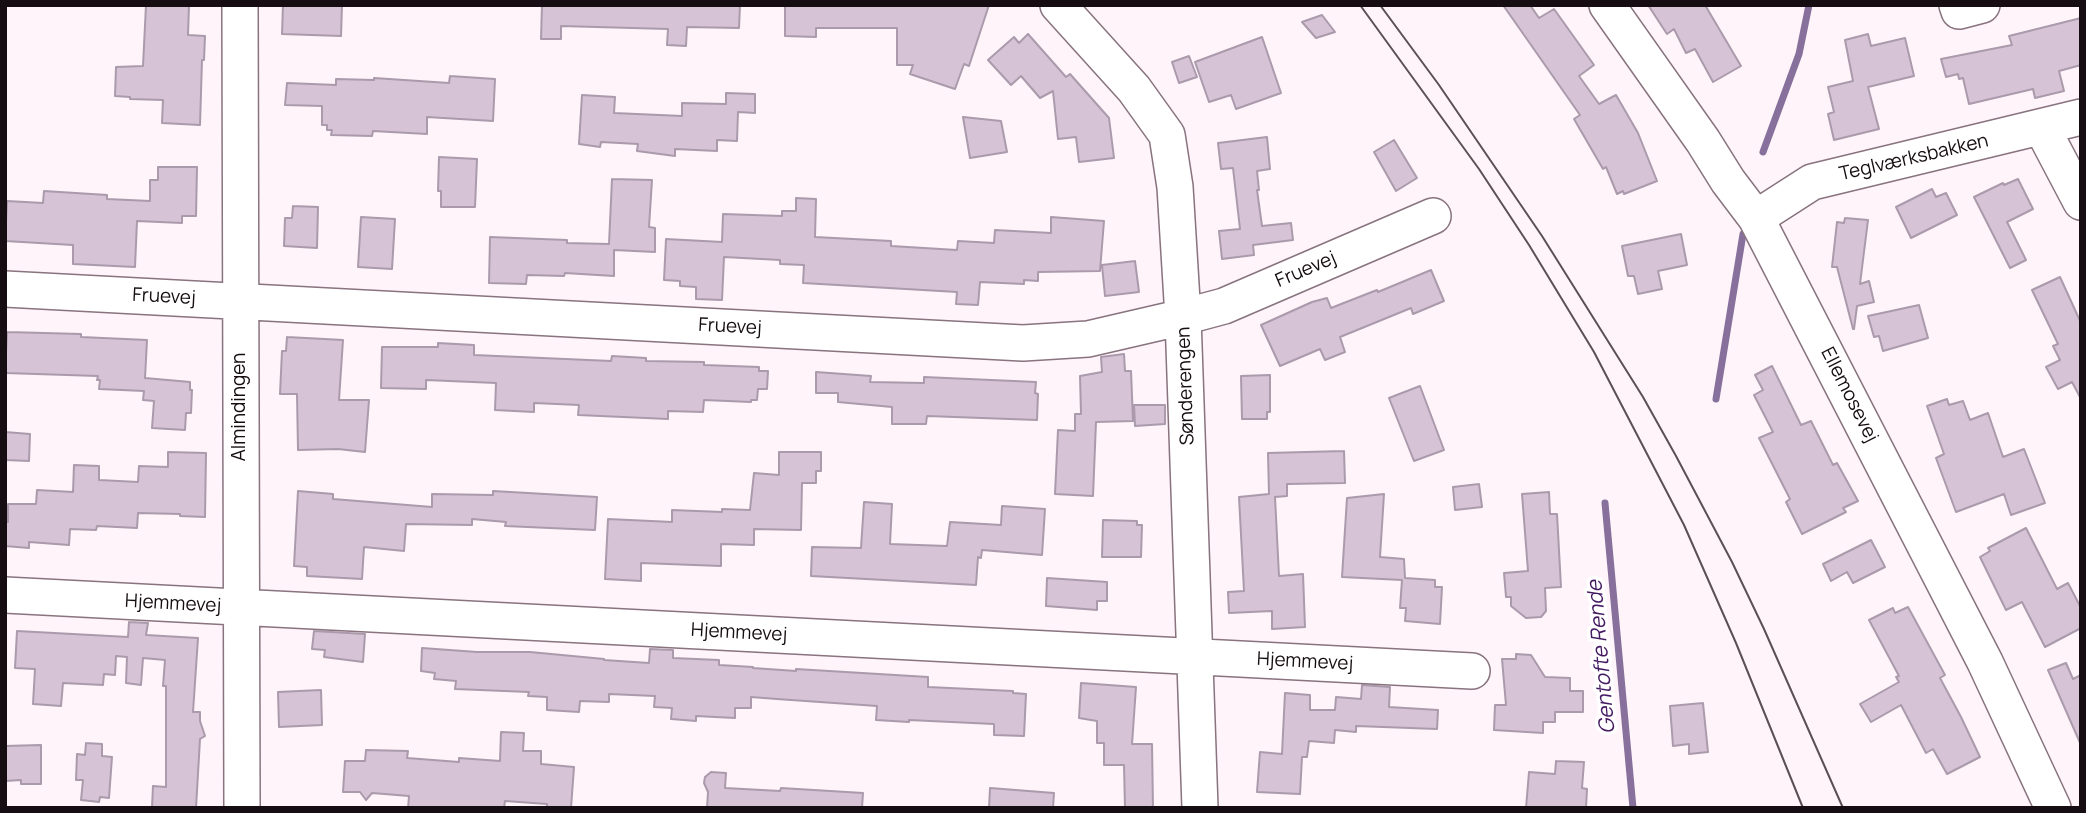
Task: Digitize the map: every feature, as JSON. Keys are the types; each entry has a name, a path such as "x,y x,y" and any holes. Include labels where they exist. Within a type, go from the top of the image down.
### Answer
{"street":[{"name":"Almindingen","path":"240,5 242,808"},
{"name":"Sønderengen","path":"1058,5 1134,89 1167,135 1175,187 1183,317 1200,808"},
{"name":"Ellemosevej","path":"1607,5 1756,218 1985,662 2053,808"},
{"name":"Teglværksbakken","path":"1756,218 1812,182 2081,117"},
{"path":"2042,128 2081,202"},
{"name":"Fruevej","path":"5,289 1023,342 1088,339 1224,306 1433,216"},
{"name":"Hjemmevej","path":"5,595 1472,671"}],"building":[{"path":"146,5 189,5 188,35 205,36 200,125 162,123 163,100 115,96 116,67 143,66"},
{"path":"283,5 342,5 341,36 282,34"},
{"path":"542,5 740,5 739,28 687,27 686,46 667,45 668,29 561,26 561,39 541,39"},
{"path":"785,5 989,5 969,66 964,64 955,89 910,74 913,65 897,65 897,28 816,28 816,37 785,36"},
{"path":"1503,5 1530,5 1539,18 1554,9 1594,65 1579,76 1599,104 1616,95 1638,133 1657,181 1624,194 1623,191 1617,194 1606,167 1603,169 1574,119 1580,115"},
{"path":"1648,5 1705,5 1741,66 1713,82 1695,49 1686,53 1674,29 1667,34"},
{"path":"1322,15 1335,32 1316,38 1302,22"},
{"path":"2081,18 2081,65 2059,71 2064,91 2035,98 2033,89 1969,104 1963,78 1959,79 1958,74 1946,77 1941,59 2012,45 2009,36"},
{"path":"1028,34 1066,77 1070,74 1109,118 1114,158 1079,162 1076,137 1058,139 1053,91 1040,98 1021,76 1011,85 988,60 1014,37 1019,43"},
{"path":"1868,34 1871,46 1905,38 1914,76 1868,87 1879,129 1834,140 1828,114 1834,112 1828,87 1853,81 1845,40"},
{"path":"1262,37 1281,93 1236,109 1231,95 1209,102 1195,62"},
{"path":"1189,56 1197,77 1179,83 1172,62"},
{"path":"450,76 495,79 493,121 427,117 427,134 373,131 372,136 331,135 332,130 327,130 327,125 322,125 322,106 285,105 287,83 336,85 336,79 374,78 449,83"},
{"path":"726,93 755,94 755,113 738,112 737,141 717,140 717,151 675,149 675,156 637,151 638,144 601,142 600,147 579,144 582,95 615,97 614,113 682,116 682,103 726,104"},
{"path":"963,117 1001,121 1007,152 970,158"},
{"path":"1267,137 1270,169 1257,171 1262,226 1291,223 1293,240 1253,245 1254,255 1222,259 1219,231 1240,229 1233,168 1221,169 1218,143"},
{"path":"1394,140 1417,178 1396,191 1374,152"},
{"path":"439,157 477,159 475,207 441,207 441,191 438,191"},
{"path":"158,167 197,167 196,216 182,216 182,223 137,221 135,267 73,264 73,245 5,241 7,201 43,203 44,191 150,201 150,180 158,180"},
{"path":"612,179 652,180 649,227 655,228 655,252 614,250 614,276 565,273 564,276 527,275 526,284 489,283 490,237 609,244"},
{"path":"2018,179 2033,209 2007,222 2026,260 2010,268 1974,197"},
{"path":"1932,189 1936,197 1946,193 1957,215 1911,238 1896,207"},
{"path":"796,198 816,199 815,237 891,241 891,246 957,250 958,241 994,243 995,230 1051,233 1051,217 1104,221 1100,271 1038,272 1038,281 1024,280 1024,284 980,282 978,305 956,304 957,292 803,283 804,265 780,264 780,260 724,257 722,300 696,299 696,287 680,286 680,281 664,280 666,239 722,242 723,214 782,216 782,211 796,211"},
{"path":"293,206 318,207 317,248 284,246 285,218 292,218"},
{"path":"361,217 395,219 392,269 358,267"},
{"path":"1845,218 1868,220 1860,284 1869,281 1874,302 1857,306 1854,329 1837,267 1832,267 1837,222 1844,223"},
{"path":"1681,234 1687,265 1658,271 1662,289 1638,294 1634,276 1628,276 1622,246"},
{"path":"1135,261 1139,292 1105,296 1102,265"},
{"path":"1431,270 1444,301 1413,314 1411,308 1340,337 1345,352 1325,360 1320,349 1280,366 1261,325 1312,302 1327,298 1331,308"},
{"path":"2060,277 2081,323 2081,399 2072,382 2058,389 2046,367 2060,360 2053,346 2058,344 2032,290"},
{"path":"1919,305 1928,338 1883,351 1879,336 1874,337 1868,316"},
{"path":"7,332 81,334 81,337 147,340 145,378 190,382 191,413 186,413 185,430 152,428 154,401 143,400 144,391 99,389 98,376 5,373"},
{"path":"287,337 343,340 339,400 369,400 365,452 338,449 298,450 297,394 280,394 282,351 286,351"},
{"path":"438,343 474,345 474,355 611,361 612,356 646,358 646,361 759,367 759,371 768,371 767,389 758,389 757,400 751,402 704,400 703,412 668,411 668,419 578,415 579,405 534,403 534,412 495,410 496,383 426,380 426,389 381,388 382,347 438,347"},
{"path":"1124,354 1125,371 1131,371 1133,421 1096,422 1093,496 1055,494 1058,430 1075,431 1075,414 1081,414 1080,376 1102,372 1101,357"},
{"path":"1772,366 1801,425 1811,421 1833,465 1837,463 1858,501 1843,508 1846,512 1802,534 1786,502 1790,499 1759,438 1773,432 1754,395 1763,390 1755,375"},
{"path":"816,372 871,376 870,382 924,383 924,377 1036,382 1037,420 927,416 926,424 892,424 892,407 838,402 838,393 816,393"},
{"path":"1270,375 1270,412 1267,412 1267,419 1242,419 1241,376"},
{"path":"1420,386 1444,450 1414,461 1389,398"},
{"path":"1947,399 1949,405 1963,401 1970,420 1988,413 2003,457 2024,449 2045,503 2011,515 2004,494 1956,512 1936,458 1944,454 1927,406"},
{"path":"1134,405 1165,405 1165,424 1135,426"},
{"path":"5,432 30,434 29,461 5,460"},
{"path":"1344,451 1345,483 1287,484 1287,496 1275,497 1279,576 1303,574 1305,627 1272,629 1272,611 1229,613 1228,592 1244,591 1239,497 1269,494 1268,453"},
{"path":"168,452 206,453 205,517 138,513 137,528 97,526 96,530 70,529 69,545 29,542 29,548 5,546 8,504 36,504 37,490 73,492 74,465 99,466 99,480 138,482 139,466 168,467"},
{"path":"779,452 821,452 821,471 816,471 816,483 802,483 801,530 754,529 754,545 721,544 721,566 641,563 641,581 605,579 608,519 672,522 672,510 750,510 754,473 779,475"},
{"path":"1479,484 1482,507 1455,510 1453,487"},
{"path":"298,491 333,494 333,499 432,507 432,494 493,495 493,491 597,497 595,530 505,526 506,522 472,519 472,525 406,524 404,551 364,547 362,579 307,576 307,567 294,566"},
{"path":"1549,492 1550,514 1557,514 1561,587 1545,588 1546,611 1541,617 1526,618 1511,606 1511,597 1506,597 1504,573 1528,571 1522,494"},
{"path":"1384,494 1380,557 1404,559 1405,578 1435,580 1435,587 1442,587 1440,624 1405,621 1406,608 1400,608 1402,580 1342,577 1347,498"},
{"path":"864,502 892,504 890,544 947,546 950,522 1001,525 1002,506 1045,509 1042,555 982,550 981,558 978,557 976,585 811,576 812,547 861,548"},
{"path":"1103,520 1137,521 1137,525 1142,525 1141,557 1102,557"},
{"path":"2026,528 2057,589 2068,583 2081,608 2081,628 2045,647 2022,602 2006,610 1980,557 1990,551 1988,548"},
{"path":"1871,540 1885,567 1853,583 1847,572 1831,581 1823,564"},
{"path":"1047,578 1107,582 1107,601 1097,601 1097,610 1046,606"},
{"path":"1908,607 1945,675 1940,678 1980,757 1947,774 1933,749 1926,753 1901,705 1871,722 1860,704 1899,682 1896,677 1899,676 1869,620 1893,608 1895,613"},
{"path":"129,622 148,623 146,635 198,638 193,712 200,712 205,736 200,739 196,808 152,808 153,786 166,787 166,686 163,686 165,660 143,658 141,685 126,683 127,657 116,656 115,675 104,674 103,685 63,683 61,706 33,704 35,669 15,668 17,631 128,637"},
{"path":"314,631 365,634 363,662 324,657 325,650 312,649"},
{"path":"422,648 530,652 649,663 650,649 673,650 673,658 719,660 719,665 928,677 928,687 1026,694 1024,736 994,735 994,724 876,720 877,706 751,697 751,708 735,708 735,718 696,716 696,721 671,719 672,708 654,707 655,696 609,694 609,702 580,701 579,712 547,710 547,697 528,696 529,692 455,689 456,681 434,679 435,673 421,671"},
{"path":"1516,654 1531,655 1545,677 1570,678 1570,691 1583,691 1583,712 1555,712 1555,722 1543,722 1543,733 1494,730 1495,705 1506,705 1502,659 1516,659"},
{"path":"2066,663 2073,679 2081,675 2081,745 2048,670"},
{"path":"1081,683 1136,687 1132,744 1152,744 1153,808 1125,808 1124,765 1104,765 1104,743 1097,743 1097,721 1079,718"},
{"path":"1362,685 1390,687 1389,707 1438,710 1437,729 1356,726 1356,732 1335,730 1334,743 1309,741 1307,757 1302,757 1300,794 1257,792 1260,752 1282,754 1285,693 1310,695 1310,710 1335,710 1336,697 1361,699"},
{"path":"321,690 322,725 279,727 278,692"},
{"path":"1703,703 1708,752 1689,754 1689,744 1673,746 1670,706"},
{"path":"501,732 524,733 523,751 541,751 541,764 574,767 571,808 547,808 547,804 505,801 504,808 408,808 409,796 372,793 366,800 360,792 343,792 345,761 365,761 366,750 408,751 407,758 459,762 459,758 500,761"},
{"path":"86,743 102,744 102,756 112,757 109,798 100,797 99,802 81,800 83,780 76,780 77,754 85,755"},
{"path":"41,745 41,784 21,784 21,780 5,781 5,746"},
{"path":"1556,761 1584,762 1582,788 1587,789 1586,808 1526,808 1529,772 1555,774"},
{"path":"711,772 726,773 725,788 863,793 862,808 707,808 708,792 704,783 705,777"},
{"path":"990,788 1054,793 1053,808 989,808"}],"waterway":[{"name":"Gentofte Rende","path":"1763,152 1799,54 1809,5"},
{"name":"Gentofte Rende","path":"1716,399 1743,234"},
{"name":"Gentofte Rende","path":"1605,503 1633,808"}],"tram line":[{"path":"1360,5 1479,169 1594,352 1684,525 1736,643 1803,808"},
{"path":"1380,5 1439,85 1542,236 1643,397 1732,562 1843,808"}]}
